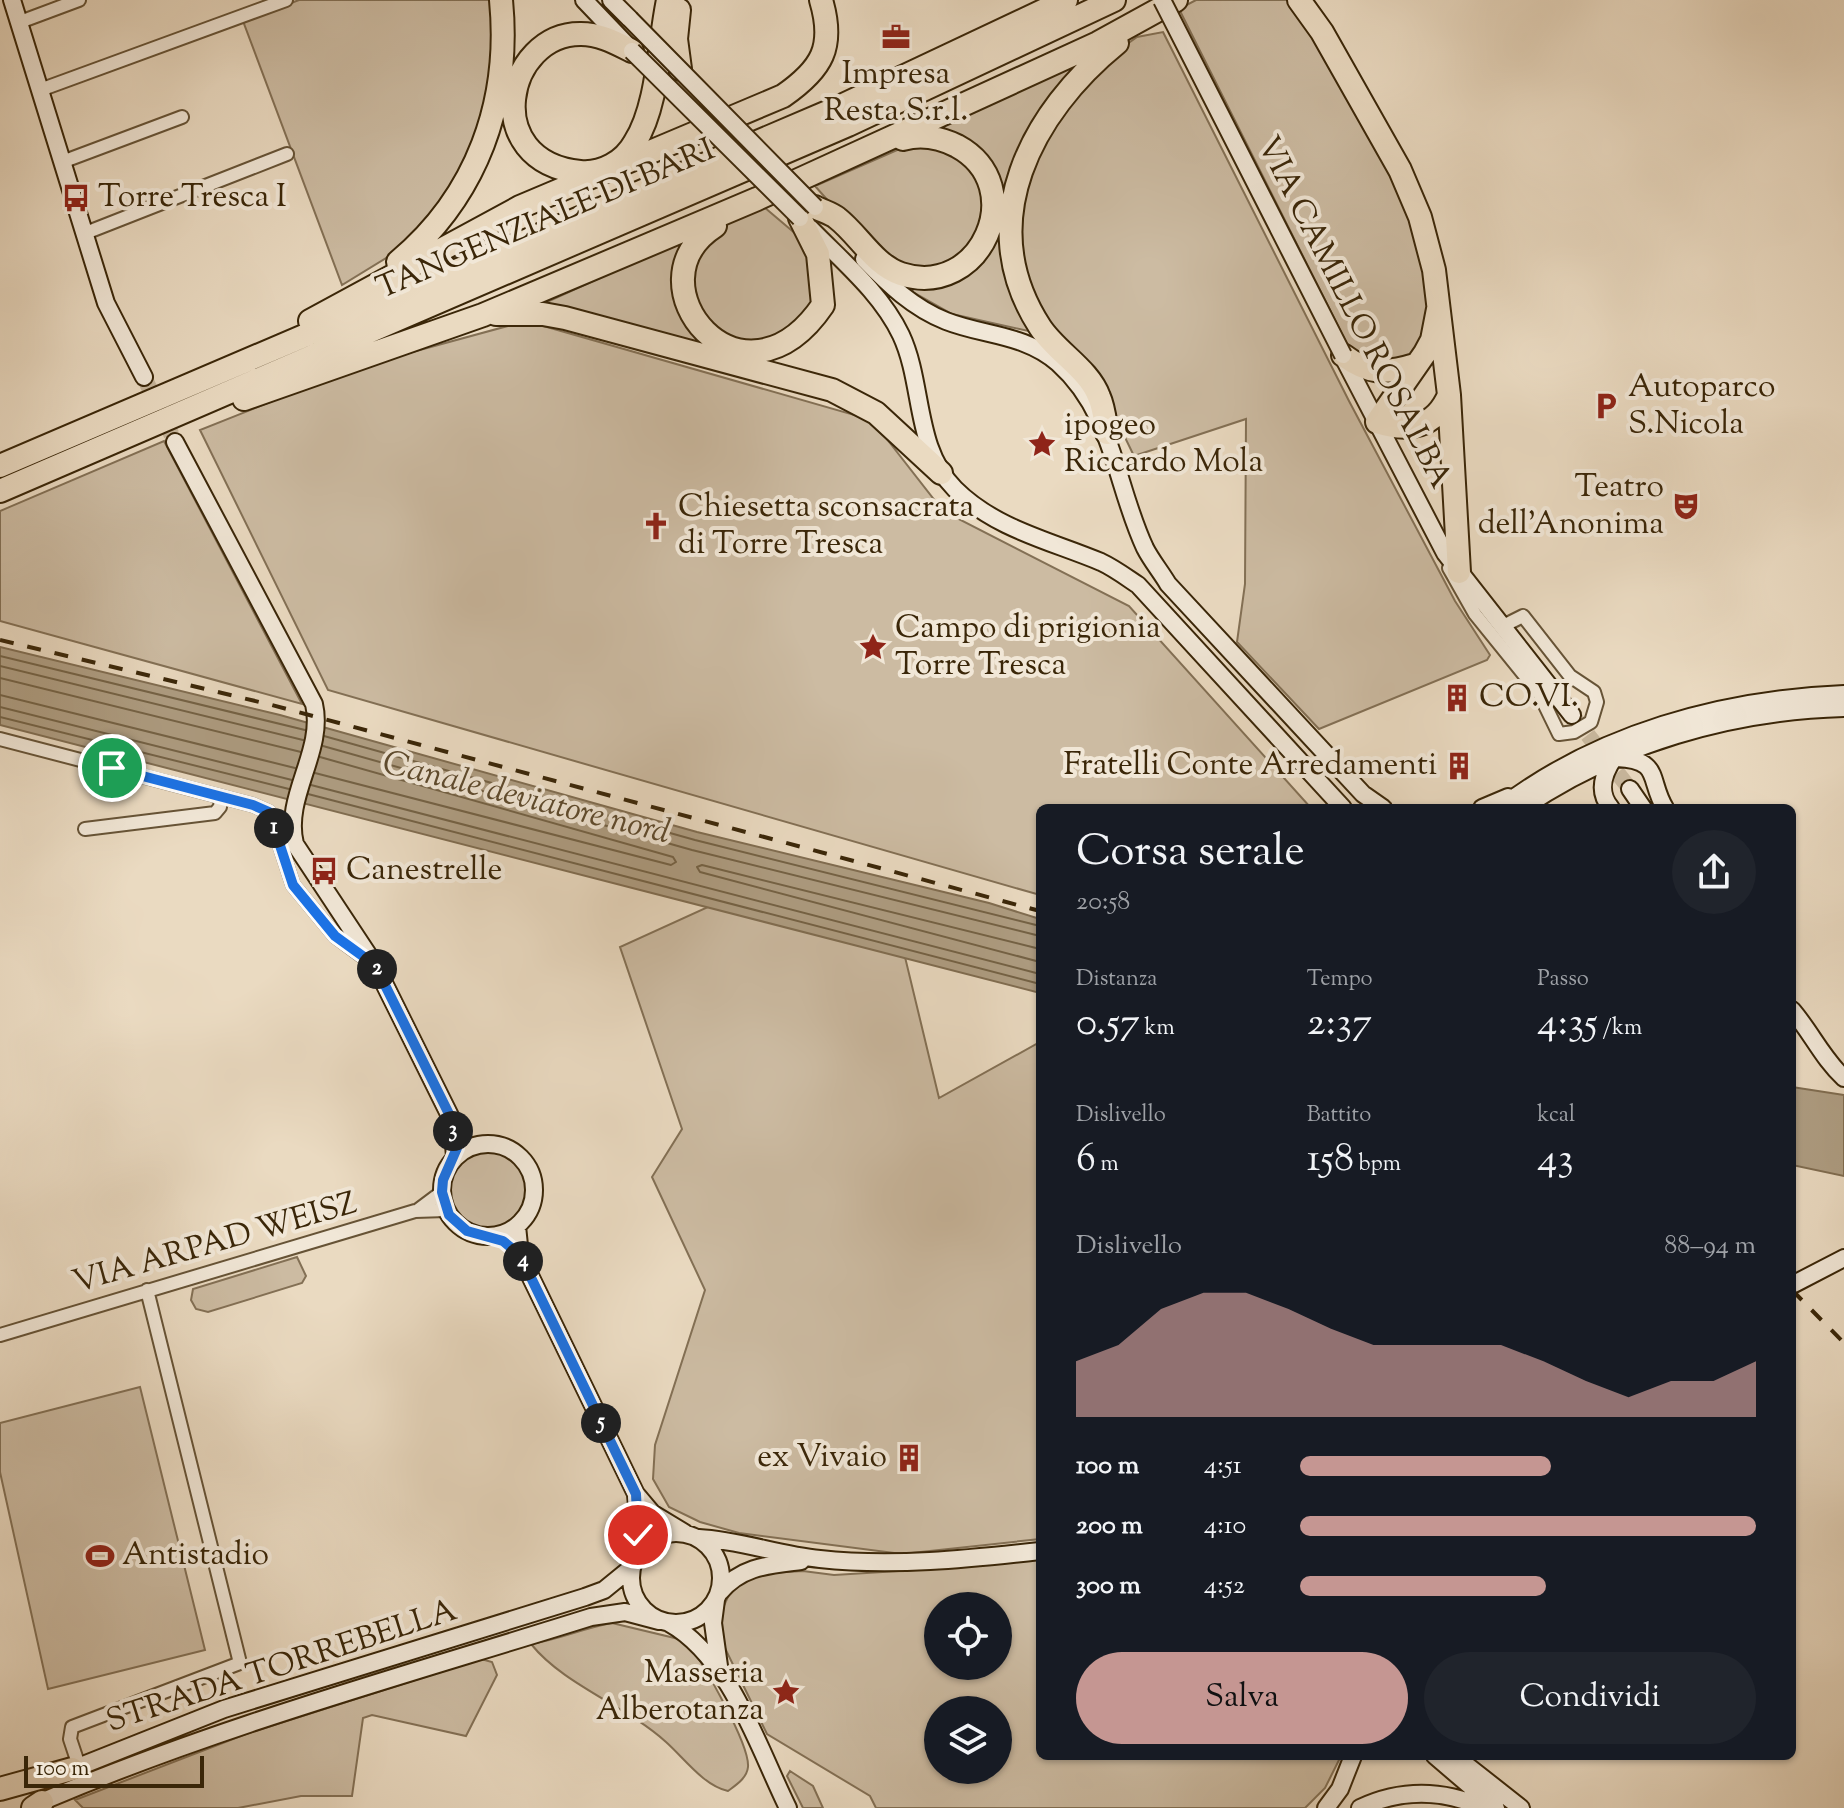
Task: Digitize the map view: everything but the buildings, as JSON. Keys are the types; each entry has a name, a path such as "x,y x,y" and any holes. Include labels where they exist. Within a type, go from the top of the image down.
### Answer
{"highway":[{"path":"356,295 430,233 473,172 490,130 498,96 504,29 501,0"},
{"path":"632,51 602,36 566,35 546,46 529,61 512,102 514,125 522,142 535,156 554,167 581,172 606,171 634,145 645,123 668,0"},
{"path":"680,69 676,39 683,0"},
{"path":"256,358 356,295 520,207 783,96 809,78 820,59 827,36 821,0"},
{"name":"TANGENZIALE DI BARI","path":"0,466 837,108 1066,0"},
{"name":"TANGENZIALE DI BARI","path":"0,491 848,125 1114,0"},
{"path":"203,403 250,398 483,315 861,154 1098,43 1155,8 1176,0"},
{"path":"1299,0 1322,32 1411,194 1429,244 1449,395 1459,572"},
{"path":"1312,0 1322,32"},
{"path":"1107,433 1099,396 1054,345 1029,308 1016,269 1013,208 1024,161 1057,101 1095,61 1155,8"},
{"path":"757,199 696,238 682,277 690,314 726,347 756,352 786,345 808,327 823,305 818,254 808,213 837,217 882,262 898,273 931,278 950,273 967,263 981,248 990,231 993,201 985,173 964,150 929,137 910,137 861,154"},
{"path":"1438,309 1432,340 1377,422 1398,427 1419,426 1439,413 1449,395"},
{"path":"483,315 514,312 565,318 832,390 876,413 941,473"},
{"path":"1343,355 1368,370 1382,373 1415,365"},
{"path":"0,1789 76,1767"}],"main road":[{"path":"12,0 83,234 111,313 144,377"},
{"path":"584,0 632,51 808,213 917,308 947,322 1008,336 1045,352 1085,392 1107,433 1145,548 1168,584 1363,794 1377,804"},
{"path":"611,0 680,69 808,213 877,297 901,334 914,376 924,430 941,473 970,503 1004,525 1105,564 1138,585 1339,804"},
{"name":"VIA CAMILLO ROSALBA","path":"1155,8 1343,355 1445,553 1572,715"},
{"path":"175,442 314,704 317,724 291,827 295,844 375,965 452,1120 466,1136 482,1144 506,1147 518,1154 532,1175 534,1197 531,1208 517,1226 491,1237"},
{"path":"1522,800 1596,750 1686,717 1773,699 1844,694"},
{"path":"1502,804 1522,800 1614,758 1721,723 1791,712 1844,708"},
{"path":"1609,804 1602,790 1607,768 1614,758"},
{"path":"1614,758 1638,761 1651,769 1664,804"},
{"path":"1630,789 1640,804"},
{"path":"1796,1014 1809,1029 1831,1066 1844,1078"},
{"path":"452,1120 457,1148 447,1169 442,1192 446,1210 467,1231 503,1241 520,1255"},
{"path":"455,1157 482,1144"},
{"path":"517,1226 520,1255 636,1494 652,1513 692,1535 717,1559 720,1571 713,1623 719,1668"},
{"path":"1796,1283 1844,1258"},
{"path":"636,1494 639,1525 632,1565 634,1595 640,1605 697,1642 719,1668 788,1808"},
{"path":"632,1565 646,1543 659,1535 692,1535 819,1559"},
{"path":"664,1622 696,1618 737,1574 748,1569 819,1559 920,1561 1036,1551"},
{"name":"STRADA TORREBELLA","path":"0,1801 76,1767 239,1704 604,1590 632,1565"},
{"name":"STRADA TORREBELLA","path":"34,1806 113,1771 228,1729 591,1617 625,1612 664,1622"},
{"path":"1326,1808 1340,1789 1351,1760"},
{"path":"1440,1760 1496,1808"},
{"path":"1460,1760 1521,1808"},
{"path":"1360,1808 1379,1800 1418,1793 1457,1797 1483,1808"}],"street":[{"path":"20,22 79,0"},
{"path":"40,90 286,0"},
{"path":"62,162 182,117"},
{"path":"83,234 287,154"},
{"path":"1445,553 1458,588 1539,693 1559,734 1574,732 1591,722 1597,702 1594,692 1570,676 1523,616 1503,626"},
{"path":"1,742 269,812 293,885 335,936 375,965"},
{"path":"85,829 215,813 220,807 221,797"},
{"path":"415,1211 442,1192"},
{"name":"VIA ARPAD WEISZ","path":"0,1335 415,1211 446,1210"},
{"path":"76,1767 70,1739 72,1727 240,1663 147,1290"}],"shaded area":[{"path":"299,0 495,0 498,51 468,167 409,244 342,285 243,21"},
{"path":"1196,0 1294,0 1397,181 1412,218 1426,273 1428,325 1412,358 1377,367 1348,346 1179,9"},
{"path":"1163,32 1349,401 1455,601 1490,655 1487,660 1319,729 1237,642 1245,584 1246,419 1134,456 1104,394 1049,329 1032,295 1021,255 1019,219 1036,151 1102,62 1137,37"},
{"path":"1089,57 1013,179 1033,332 952,314 913,292 912,286 945,280 999,196 936,128"},
{"path":"926,142 974,166 987,209 976,244 949,268 902,270 839,213 815,186 904,147"},
{"path":"764,207 810,246 814,303 803,326 752,346 711,331 691,290 700,247 721,225"},
{"path":"688,238 677,268 719,351 538,306"},
{"path":"526,321 872,420 943,511 1129,606 1307,804 1036,804 1036,894 328,690 200,430 361,366"},
{"path":"164,441 302,704 0,621 0,511"},
{"path":"710,906 905,957 939,1098 1036,1044 1036,1539 902,1554 739,1533 700,1522 669,1507 653,1479 655,1445 705,1290 652,1177 682,1129 620,947"},
{"path":"489,1149 505,1152 518,1161 527,1174 530,1190 527,1206 518,1219 505,1228 489,1231 473,1228 460,1219 451,1206 448,1190 451,1174 460,1161 473,1152"},
{"path":"297,1257 306,1276 302,1283 208,1312 196,1309 191,1300 193,1289"},
{"name":"Antistadio","path":"140,1387 205,1650 48,1689 0,1472 0,1423"},
{"path":"1036,1558 1036,1760 1339,1760 1325,1788 1305,1808 876,1808 870,1796 767,1734 720,1638 722,1610 731,1590 752,1574 803,1571 834,1575"},
{"path":"612,1623 687,1641 724,1703 747,1756 746,1775 728,1791 703,1778 650,1729 560,1671 531,1644"},
{"path":"481,1659 492,1662 497,1675 466,1736 372,1715 363,1718 352,1796 301,1796 238,1808 83,1808 75,1800 246,1734"},
{"path":"790,1771 813,1786 823,1808 803,1808 787,1776"}],"water":[{"name":"Canale deviatore nord","path":"0,647 280,715 697,832 989,903 1036,918 1036,992 0,725"},
{"path":"1796,1088 1844,1095 1844,1176 1796,1166"}],"tunnel":[{"path":"144,377 175,442"},
{"path":"1573,716 1630,789"}],"railway":[{"path":"0,640 272,705 1036,910"},
{"path":"1796,1294 1844,1343"}],"place":[{"name":"Impresa Resta S.r.l.","path":"896,37"},
{"name":"Torre Tresca I","path":"76,198"},
{"name":"Autoparco S.Nicola","path":"1606,406"},
{"name":"ipogeo Riccardo Mola","path":"1042,444"},
{"name":"Teatro dell'Anonima","path":"1686,506"},
{"name":"Chiesetta sconsacrata di Torre Tresca","path":"656,526"},
{"name":"Campo di prigionia Torre Tresca","path":"873,647"},
{"name":"CO.VI.","path":"1457,698"},
{"name":"Fratelli Conte Arredamenti","path":"1459,766"},
{"name":"Canestrelle","path":"324,871"},
{"name":"ex Vivaio","path":"909,1458"},
{"name":"Antistadio","path":"100,1556"},
{"name":"Masseria Alberotanza","path":"786,1692"}],"route":[{"path":"112,768 253,805 269,812 293,885 335,936 375,965 452,1120 457,1148 443,1180 446,1210 457,1225 478,1236 503,1241 520,1255 636,1494 638,1535"}]}
